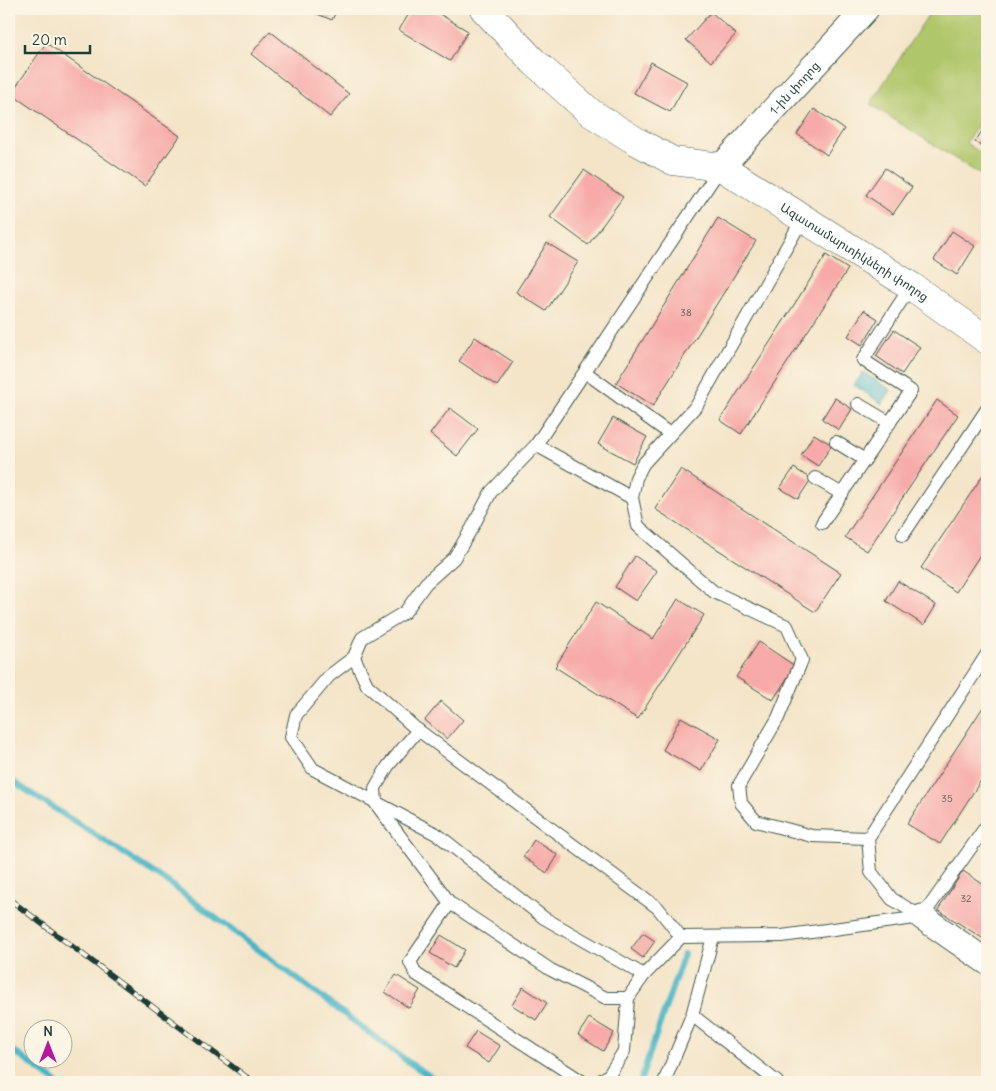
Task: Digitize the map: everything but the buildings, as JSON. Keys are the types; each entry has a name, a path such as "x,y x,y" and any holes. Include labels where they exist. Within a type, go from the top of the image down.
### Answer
{"street":[{"path":"484,9 533,61 591,113 673,161 721,167"},
{"name":"1-ին փողոց","path":"721,167 866,9"},
{"name":"Ազատամարտիկների փողոց","path":"721,167 911,286 987,340"},
{"path":"922,917 987,962"}],"lane":[{"path":"644,976 544,918 438,835 376,804 313,769 292,737 296,715 328,676 354,657 362,638 405,612 426,583 454,558 491,492 536,445 721,167"},
{"path":"803,218 697,405 643,464 636,478 632,498 638,526 714,592 787,626 802,660 778,718 739,785 741,803 756,821 812,836 868,838"},
{"path":"822,523 911,391 863,360 911,286"},
{"path":"584,372 670,434"},
{"path":"858,404 890,423"},
{"path":"902,535 987,408"},
{"path":"836,442 865,460"},
{"path":"536,445 632,498"},
{"path":"815,478 842,494"},
{"path":"922,917 892,899 871,872 868,838 987,654"},
{"path":"354,657 367,684 418,730 658,908 682,937"},
{"path":"418,730 388,766 375,788 376,804 450,903 551,970 606,998 628,998"},
{"path":"599,1082 609,1075 624,1051 628,998 644,976 682,937 782,936 922,917 983,838 987,825"},
{"path":"450,903 410,962 416,974 583,1082"},
{"path":"664,1082 692,1015 713,937"},
{"path":"692,1015 777,1082"}],"green space":[{"path":"932,9 987,9 987,111 966,143 987,157 987,179 870,104"}],"water":[{"path":"863,372 891,390 882,404 854,385"}],"waterway":[{"path":"9,779 165,880 407,1061 439,1082"},
{"path":"640,1082 684,954"},
{"path":"9,1048 56,1082"}],"railway":[{"path":"9,899 253,1082"}]}
